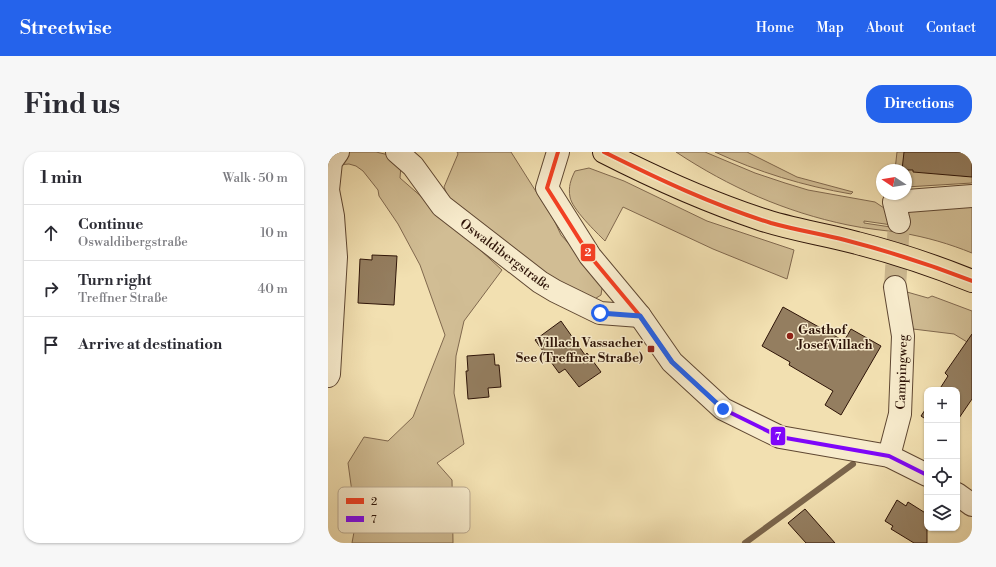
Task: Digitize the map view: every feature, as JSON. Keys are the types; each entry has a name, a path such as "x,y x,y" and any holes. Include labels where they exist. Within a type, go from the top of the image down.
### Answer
{"main road":[{"path":"604,152 650,176 701,198 760,220 798,230 857,242 972,281"}],"street":[{"path":"328,376 336,257 333,216 328,190 331,162 338,152"},
{"name":"Oswaldibergstraße","path":"397,152 413,166 442,206 540,282 600,313 640,316"},
{"path":"558,152 547,188 590,256 640,316 672,362 723,409 780,437 889,456 924,473"},
{"path":"899,222 894,202 972,196"},
{"name":"Campingweg","path":"889,456 900,414 904,336 895,287"},
{"path":"958,495 972,505"}],"shaded area":[{"path":"345,152 376,152 389,155 401,165 400,178 502,270 464,321 456,356 454,393 464,444 437,463 452,480 452,487 351,487 348,463 364,437 388,441 413,417 445,335 420,265 398,224 379,196 378,190 363,171 356,166 349,164 336,165"},
{"path":"457,152 511,152 554,220 561,235 603,282 601,295 590,302 528,270 448,197 444,187 458,154"},
{"path":"676,152 705,152 755,173 808,190 875,202 887,210 892,225 864,221 864,223 904,229 909,212 972,198 972,253 947,244 920,237 825,220 802,213 758,197 737,187 696,165"},
{"path":"715,152 747,152 797,177 853,192 851,194 833,191 782,178"},
{"path":"897,152 972,152 972,183 912,187 912,164 896,164"},
{"path":"589,168 624,181 707,221 794,250 787,279 713,249 623,207 605,241 575,208 570,197 570,183 575,171"},
{"path":"907,292 928,298 932,296 972,311 972,345 954,334 913,329"},
{"path":"354,533 453,533 453,543 352,543"}],"building":[{"path":"904,152 972,152 972,177 913,172 912,164 903,164"},
{"path":"372,255 397,256 394,305 358,303 360,259 372,260"},
{"path":"783,307 844,341 851,329 881,346 841,415 825,405 833,391 789,365 790,362 762,346"},
{"path":"561,321 585,355 587,353 601,372 579,387 565,369 559,373 535,340"},
{"path":"972,334 972,399 960,417 960,387 941,387 948,376 945,373"},
{"path":"494,354 495,365 499,365 501,387 488,388 489,397 468,399 466,371 468,371 467,356"},
{"path":"897,500 906,506 908,502 924,512 924,531 927,531 927,543 914,543 891,529 893,526 885,521"},
{"path":"805,509 835,543 806,543 788,523"}],"waterway":[{"path":"745,543 853,464"}],"tunnel":[{"path":"895,287 899,222"}],"transit line":[{"name":"2","path":"558,152 547,188 590,256 640,316 658,342"},
{"name":"2","path":"604,152 686,191 749,216 771,223 877,249 972,281"},
{"name":"7","path":"658,342 672,362 723,409 780,437 889,456 924,474"}],"place":[{"name":"Gasthof Josef Villach","path":"790,336"},
{"name":"Villach Vassacher See (Treffner Straße)","path":"651,349"}],"route":[{"path":"600,313 640,316 672,362 723,409"}]}
